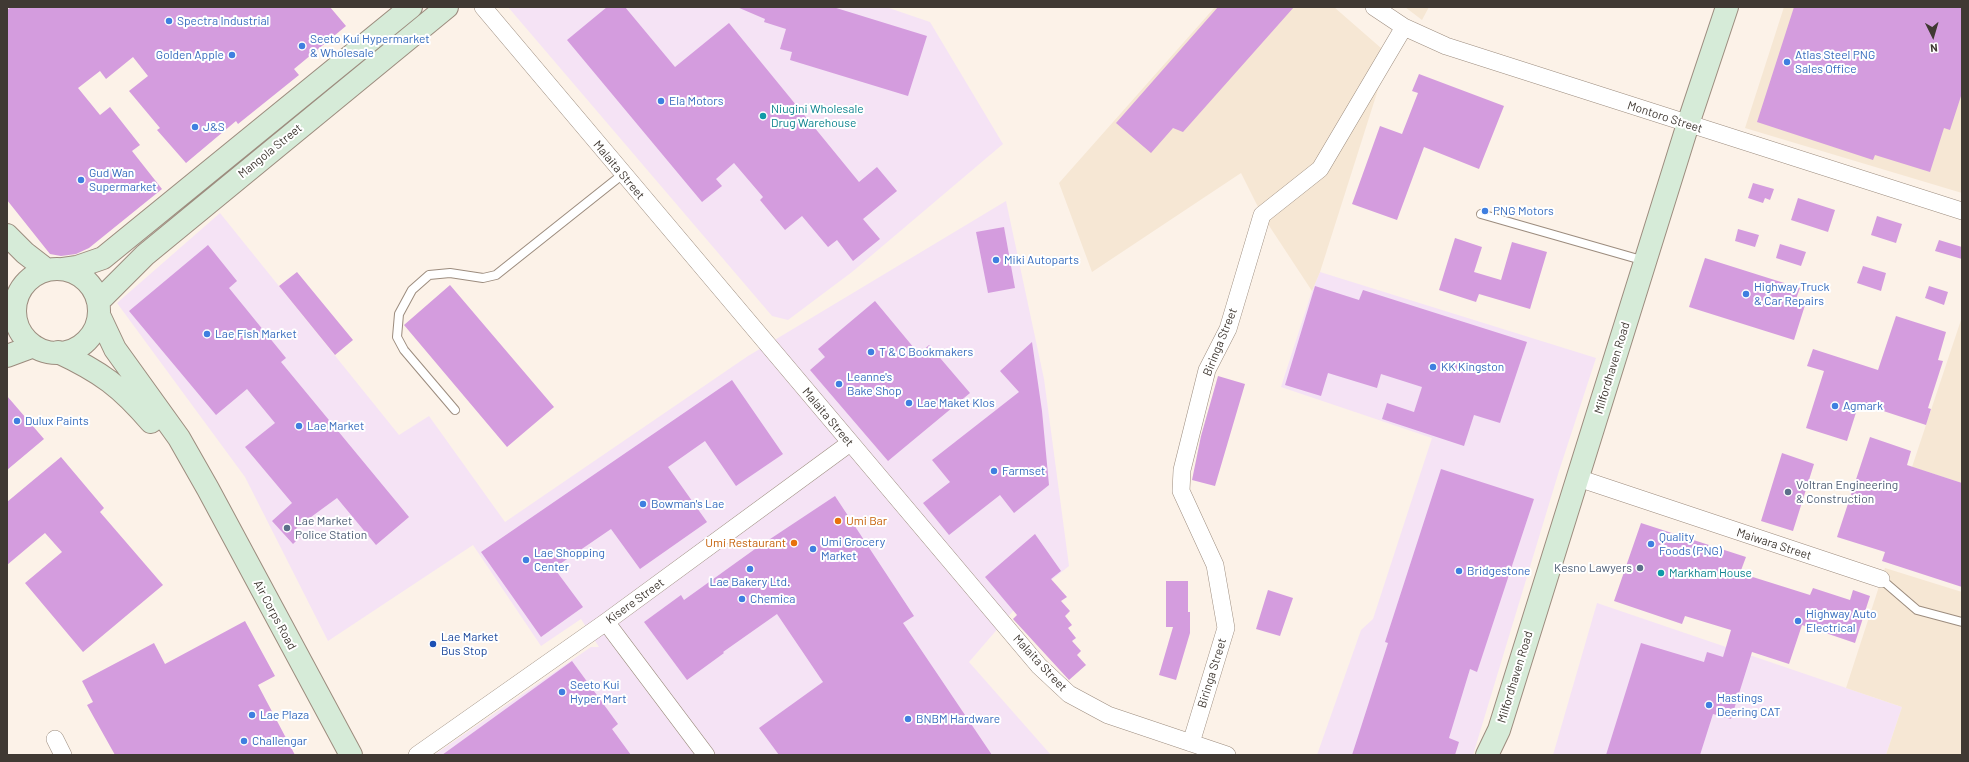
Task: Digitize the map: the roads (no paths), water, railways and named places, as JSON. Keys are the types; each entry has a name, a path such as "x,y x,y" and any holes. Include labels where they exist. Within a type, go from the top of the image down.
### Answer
{"main road":[{"name":"Mangola Street","path":"55,269 77,267 103,258 411,7"},
{"name":"Mangola Street","path":"99,308 146,254 447,7"},
{"name":"Milfordhaven Road","path":"1487,755 1499,730 1688,124 1727,7"},
{"path":"7,235 25,253 55,269 75,273 86,280 94,290 99,308 96,326 90,337 81,345 70,350 50,352 34,346 24,337 11,310 25,284 37,274 55,269"},
{"name":"Air Corps Road","path":"99,308 114,349 179,438 351,755"},
{"path":"7,356 34,346"},
{"name":"Air Corps Road","path":"58,352 104,376 122,390 199,475"},
{"name":"Milfordhaven Road","path":"1495,755 1499,730"}],"street":[{"name":"Malaita Street","path":"483,7 1039,666 1069,694 1108,715 1227,755"},
{"name":"Montoro Street","path":"1374,7 1404,27 1446,46 1962,211"},
{"name":"Biringa Street","path":"1191,744 1226,628 1215,565 1181,491 1182,470 1207,370 1228,329 1262,215 1320,169 1404,27"},
{"name":"Kisere Street","path":"417,755 606,622 850,443"},
{"name":"Maiwara Street","path":"1578,478 1882,579"},
{"path":"606,622 706,755"},
{"path":"55,739 63,755"}],"lane":[{"path":"455,410 404,350 397,337 399,314 412,290 429,275 450,273 483,278 496,275 623,174"},
{"path":"1481,214 1645,262"},
{"name":"Maiwara Street","path":"1882,579 1917,610 1962,622"}],"place":[{"name":"Spectra Industrial","path":"169,21"},
{"name":"Seeto Kui Hypermarket & Wholesale","path":"302,46"},
{"name":"Golden Apple","path":"232,55"},
{"name":"Atlas Steel PNG Sales Office","path":"1787,62"},
{"name":"Ela Motors","path":"661,101"},
{"name":"Niugini Wholesale Drug Warehouse","path":"763,116"},
{"name":"J&S","path":"195,127"},
{"name":"Gud Wan Supermarket","path":"81,180"},
{"name":"PNG Motors","path":"1485,211"},
{"name":"Miki Autoparts","path":"996,260"},
{"name":"Highway Truck & Car Repairs","path":"1746,294"},
{"name":"Lae Fish Market","path":"207,334"},
{"name":"T & C Bookmakers","path":"871,352"},
{"name":"KK Kingston","path":"1433,367"},
{"name":"Leanne's Bake Shop","path":"839,384"},
{"name":"Lae Maket Klos","path":"909,403"},
{"name":"Agmark","path":"1835,406"},
{"name":"Dulux Paints","path":"17,421"},
{"name":"Lae Market","path":"299,426"},
{"name":"Farmset","path":"994,471"},
{"name":"Voltran Engineering & Construction","path":"1788,492"},
{"name":"Bowman's Lae","path":"643,504"},
{"name":"Umi Bar","path":"838,521"},
{"name":"Lae Market Police Station","path":"287,528"},
{"name":"Umi Restaurant","path":"794,543"},
{"name":"Quality Foods (PNG)","path":"1651,544"},
{"name":"Umi Grocery Market","path":"813,549"},
{"name":"Lae Shopping Center","path":"526,560"},
{"name":"Kesno Lawyers","path":"1640,568"},
{"name":"Lae Bakery Ltd.","path":"750,569"},
{"name":"Bridgestone","path":"1459,571"},
{"name":"Markham House","path":"1661,573"},
{"name":"Chemica","path":"742,599"},
{"name":"Highway Auto Electrical","path":"1798,621"},
{"name":"Lae Market Bus Stop","path":"433,644"},
{"name":"Seeto Kui Hyper Mart","path":"562,692"},
{"name":"Hastings Deering CAT","path":"1709,705"},
{"name":"Lae Plaza","path":"252,715"},
{"name":"BNBM Hardware","path":"908,719"},
{"name":"Challengar","path":"244,741"}]}
